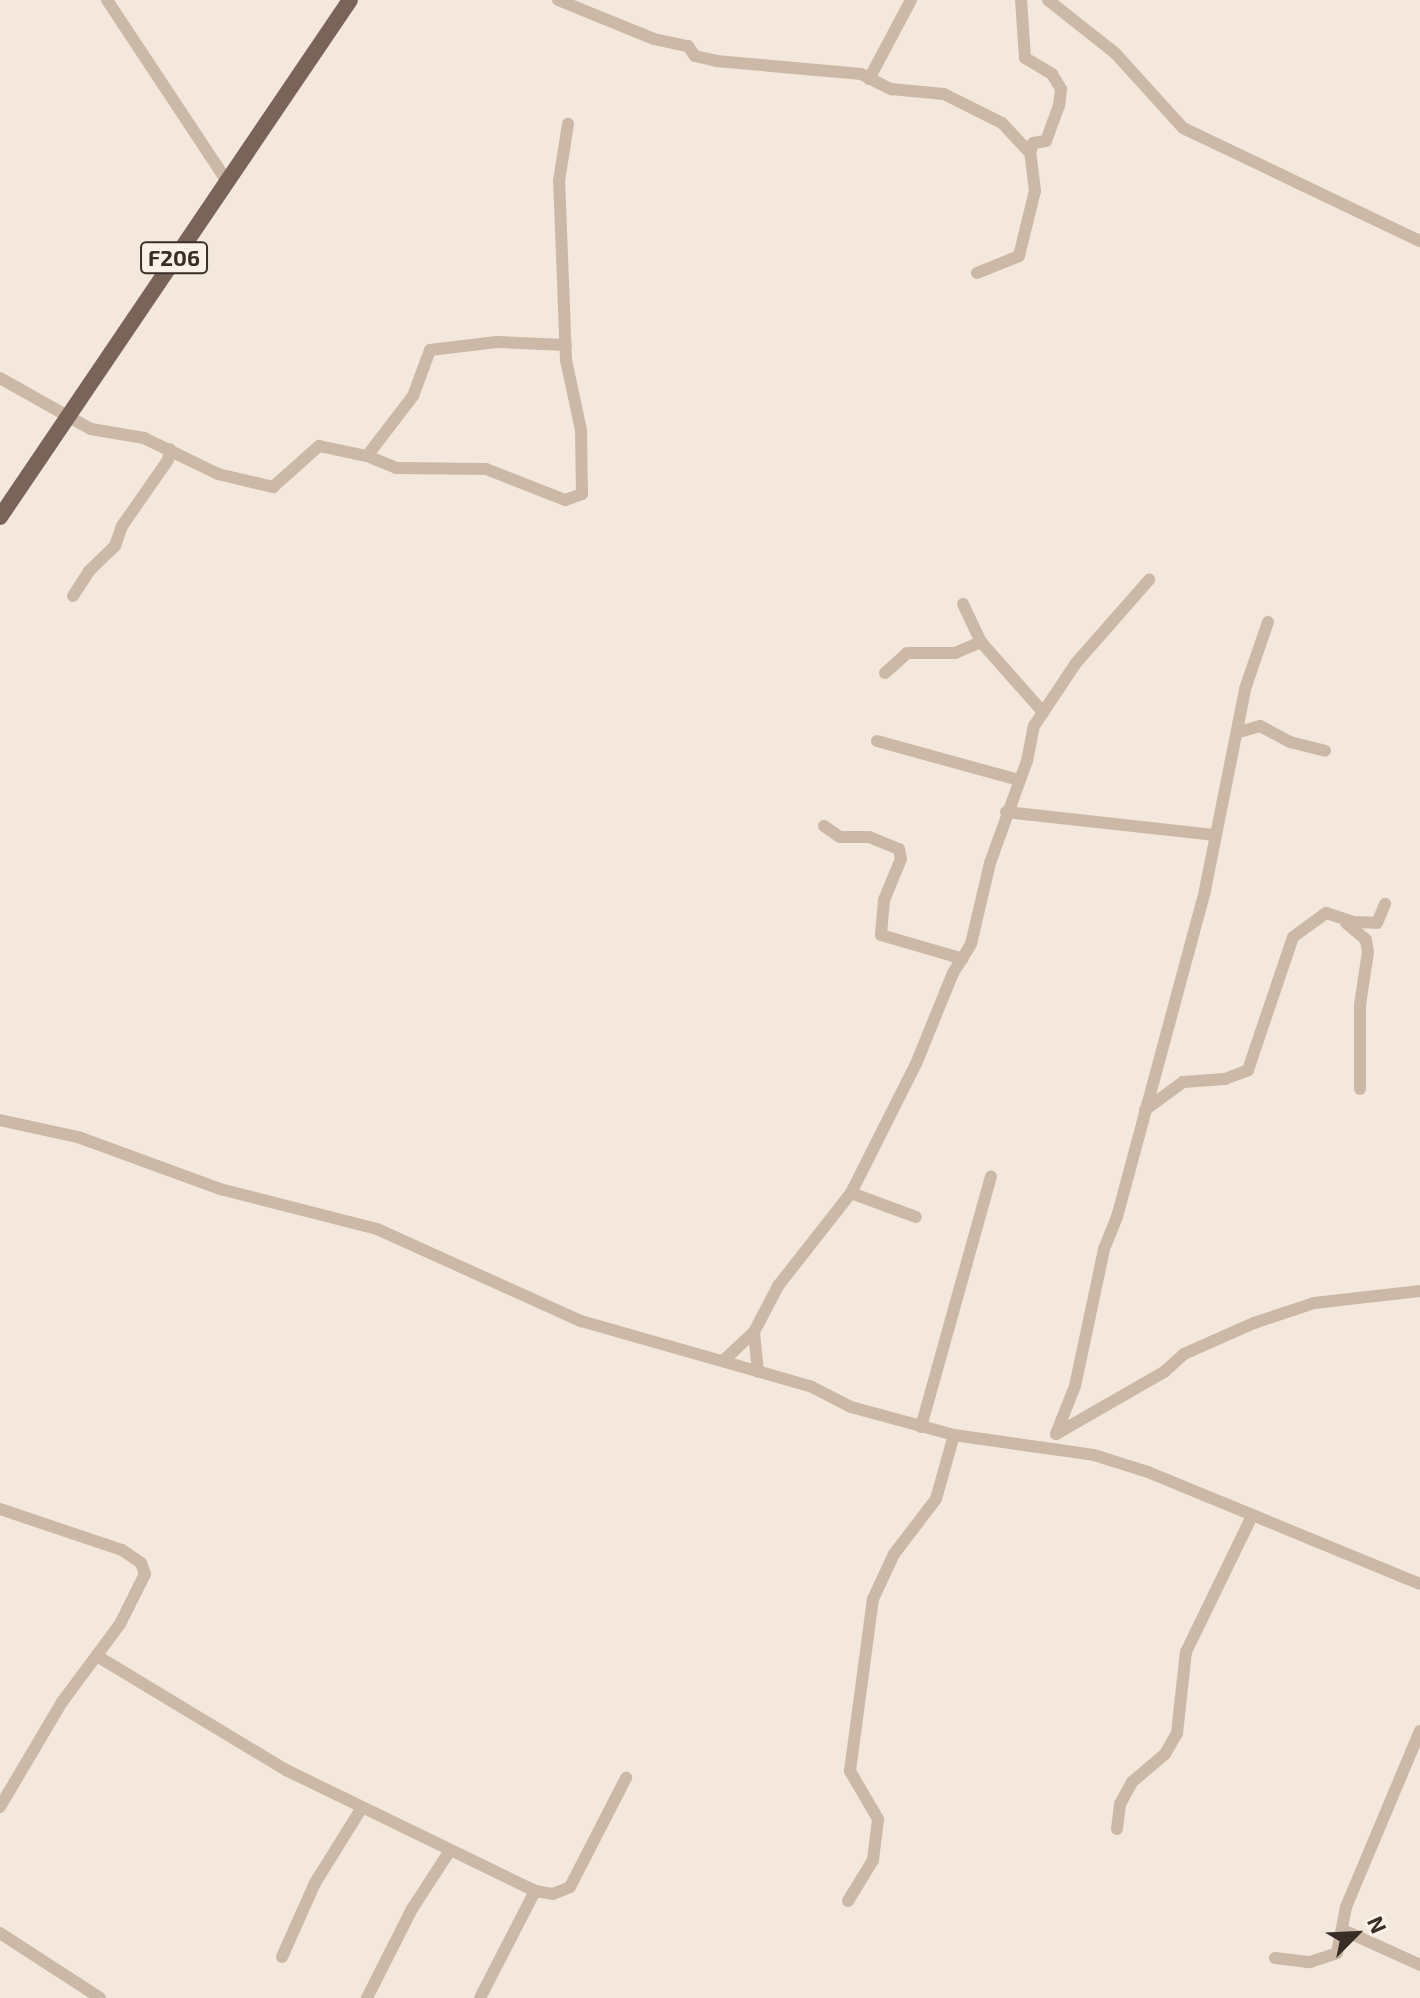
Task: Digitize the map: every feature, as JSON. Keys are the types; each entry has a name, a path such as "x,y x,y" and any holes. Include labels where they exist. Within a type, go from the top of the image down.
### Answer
{"main road":[{"name":"F206","path":"0,517 350,0"}],"street":[{"path":"107,0 226,180"},
{"path":"558,0 654,39 688,46 695,56 869,79 891,89 944,94 1002,123 1030,153"},
{"path":"869,79 911,0"},
{"path":"977,273 1019,256 1035,191 1030,153 1033,143 1046,141 1061,89 1052,74 1025,58 1021,0"},
{"path":"1048,0 1115,53 1183,128 1420,241"},
{"path":"0,378 91,429 144,438 218,474 273,487 319,446 367,456 396,468 486,469 565,500 582,494 581,430 568,383 559,181 568,124"},
{"path":"367,456 413,396 430,350 497,342 566,345"},
{"path":"73,596 89,571 115,546 122,526 168,460 170,449"},
{"path":"723,1361 754,1332 778,1286 851,1193 963,959 1034,726 1076,663 1149,580"},
{"path":"963,604 981,642 1043,712"},
{"path":"1056,1434 1075,1386 1104,1249 1216,835 1239,732 1245,689 1268,622"},
{"path":"885,673 907,653 955,653 981,642"},
{"path":"1239,732 1260,726 1290,742 1325,751"},
{"path":"877,741 1019,780"},
{"path":"1006,812 1216,835"},
{"path":"824,826 840,837 869,837 899,849 901,859 892,869 884,900 881,935 963,959"},
{"path":"1143,1113 1183,1082 1225,1079 1248,1070 1293,937 1320,915 1377,923 1385,904"},
{"path":"1340,919 1366,940 1368,952 1360,1005 1360,1089"},
{"path":"0,1120 78,1137 220,1189 377,1229 581,1321 723,1361 921,1427 954,1435 1041,1445 1148,1472 1420,1584"},
{"path":"921,1427 991,1177"},
{"path":"851,1193 916,1217"},
{"path":"1041,1445 1164,1372 1184,1354 1241,1327 1314,1303 1420,1291"},
{"path":"754,1332 758,1372"},
{"path":"848,1901 873,1860 878,1819 850,1771 873,1599 894,1554 936,1499 954,1435"},
{"path":"0,1509 122,1550 141,1563 145,1574 120,1624 62,1702 0,1807"},
{"path":"1117,1829 1120,1804 1132,1782 1165,1754 1177,1733 1186,1652 1252,1516"},
{"path":"97,1656 286,1770 449,1852 535,1891 553,1894 570,1887 626,1778"},
{"path":"1275,1958 1330,1959 1343,1942 1346,1907 1420,1731"},
{"path":"282,1957 315,1883 361,1809"},
{"path":"367,1998 412,1909 449,1852"},
{"path":"480,1998 535,1891"},
{"path":"1343,1930 1420,1965"},
{"path":"0,1933 100,1998"}]}
